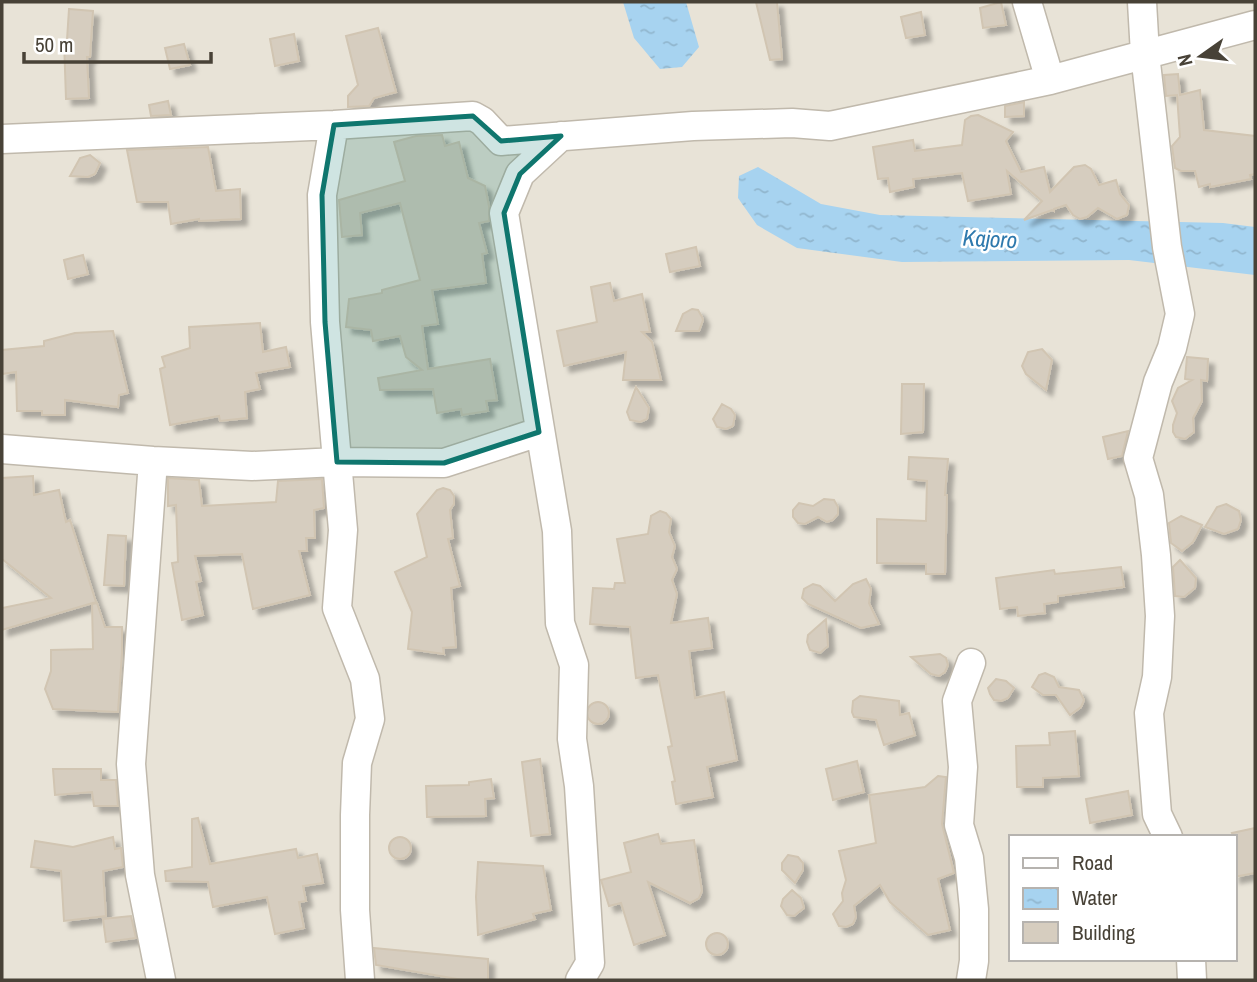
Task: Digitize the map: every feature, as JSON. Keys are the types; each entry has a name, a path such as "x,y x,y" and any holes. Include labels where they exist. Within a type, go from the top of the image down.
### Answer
{"street":[{"path":"1027,2 1050,80"},
{"path":"1142,2 1145,54 1167,247 1180,314 1138,458 1149,495 1156,555 1160,628 1157,677 1149,713 1157,814 1167,835"},
{"path":"2,139 334,125 473,116 482,121 501,141 693,126 792,123 830,126 1050,80 1255,26"},
{"path":"334,125 322,195 325,322 343,530 337,608 365,679 370,719 357,763 355,815 355,909 360,980"},
{"path":"561,136 520,174 504,213 557,531 559,622 574,665 572,740 579,786 590,963 580,980"},
{"path":"2,449 252,466 337,462 444,463 539,432"},
{"path":"153,461 131,764 140,875 160,980"},
{"path":"971,663 957,701 963,767 959,825 970,858 974,909 974,961 971,980"},
{"path":"1191,961 1192,980"}],"highlighted area":[{"path":"473,116 501,141 561,136 520,174 504,213 539,432 444,463 337,462 325,322 322,195 334,125"}],"shaded area":[{"path":"2,2 1255,2 1255,980 2,980"}],"water":[{"path":"623,2 686,2 699,47 682,67 660,69 634,38"},
{"name":"Kajoro","path":"758,167 821,204 880,215 1223,223 1255,227 1255,275 1129,260 902,262 797,248 757,225 738,198 739,176"}],"building":[{"path":"756,2 777,2 782,59 770,60"},
{"path":"1001,2 1006,25 983,28 980,8"},
{"path":"69,9 93,11 90,57 87,57 89,98 66,99 64,40 67,40"},
{"path":"921,12 925,35 906,38 901,17"},
{"path":"378,28 396,92 374,98 369,106 348,107 348,96 358,85 346,36"},
{"path":"294,34 299,61 275,66 270,39"},
{"path":"184,44 190,65 170,69 165,48"},
{"path":"1178,74 1180,95 1200,90 1204,130 1255,136 1255,174 1250,175 1251,179 1199,187 1195,171 1175,168 1172,146 1180,137 1177,95 1166,96 1164,75"},
{"path":"168,101 171,115 151,116 149,105"},
{"path":"1024,102 1024,116 1005,117 1005,106"},
{"path":"978,115 1013,132 1006,141 1021,172 1044,167 1050,192 1074,167 1085,165 1091,169 1099,185 1116,180 1120,194 1129,205 1127,215 1117,219 1098,208 1080,219 1073,215 1066,205 1024,220 1042,201 1007,171 1011,194 968,201 962,173 913,179 914,187 890,192 888,178 878,179 873,147 913,140 915,151 962,145 965,120"},
{"path":"442,135 445,146 459,142 468,178 485,186 489,206 489,221 479,223 487,253 482,254 486,283 432,290 438,324 422,326 428,369 490,359 497,400 486,401 488,411 462,415 461,409 437,413 433,389 380,390 378,378 422,370 406,357 400,336 373,341 371,330 346,327 349,299 382,293 382,290 420,280 400,203 360,213 362,235 342,237 339,200 405,181 394,142 416,136"},
{"path":"208,147 216,191 240,189 241,219 199,219 171,224 168,202 137,202 127,150"},
{"path":"90,155 100,163 95,174 88,177 70,176 80,158"},
{"path":"696,247 700,266 670,272 666,254"},
{"path":"83,255 88,274 68,279 64,260"},
{"path":"610,283 614,301 642,294 650,332 642,332 652,342 661,380 623,380 626,352 564,366 557,331 597,322 591,287"},
{"path":"692,309 698,310 703,320 699,331 676,331 683,314"},
{"path":"260,323 263,352 286,347 290,367 256,373 260,389 245,392 247,418 220,421 219,416 170,425 160,369 165,367 162,357 190,348 189,327"},
{"path":"113,331 128,393 119,395 118,407 65,400 65,415 17,411 16,372 2,374 2,350 44,346 44,341 75,333"},
{"path":"1042,349 1052,360 1046,390 1026,374 1022,366 1028,352"},
{"path":"1187,357 1208,359 1207,381 1201,380 1202,401 1193,418 1194,432 1185,439 1176,437 1173,432 1177,413 1172,401 1178,388 1192,380 1185,379"},
{"path":"902,384 924,384 923,432 901,434"},
{"path":"636,387 649,408 647,419 640,422 630,420 627,412"},
{"path":"722,404 735,415 733,426 726,429 717,427 713,419"},
{"path":"1128,431 1122,456 1108,459 1103,437"},
{"path":"909,457 948,459 945,574 926,574 926,564 877,563 877,519 926,521 927,481 908,479"},
{"path":"33,476 34,495 59,490 66,522 70,520 96,602 2,630 2,608 51,598 2,559 2,478"},
{"path":"168,478 199,480 202,506 276,502 278,481 322,479 324,508 314,510 315,538 306,538 307,551 299,551 310,595 253,609 242,554 195,556 201,581 196,582 203,615 182,620 172,563 178,562 176,505 168,506"},
{"path":"437,490 450,490 454,496 454,504 450,510 453,538 448,539 460,586 451,588 456,647 443,648 444,654 408,649 412,612 395,572 427,557 417,514"},
{"path":"824,499 834,500 838,507 838,514 833,520 827,522 818,517 805,524 798,523 793,517 793,510 799,503 813,506"},
{"path":"1226,504 1239,511 1241,520 1238,529 1224,534 1205,527 1217,507"},
{"path":"660,511 671,519 669,532 675,546 672,557 677,569 672,580 677,594 671,623 708,618 712,648 689,651 695,698 724,692 737,760 707,767 713,797 676,804 672,782 675,781 668,747 672,746 658,675 636,678 630,627 590,624 593,588 614,589 615,583 625,583 617,539 648,534 651,516"},
{"path":"1181,516 1202,525 1193,542 1182,551 1171,543 1169,523"},
{"path":"108,535 126,536 124,586 104,585"},
{"path":"1180,560 1196,578 1195,588 1184,597 1175,596 1173,567"},
{"path":"1121,567 1124,587 1058,596 1058,602 1044,604 1045,613 1018,616 1017,607 1000,609 996,578 1054,570 1055,574"},
{"path":"866,579 871,589 869,603 879,624 861,628 808,604 802,598 804,589 813,584 820,586 835,601 853,584"},
{"path":"97,603 105,627 122,627 118,712 53,709 45,689 51,671 51,650 93,649 92,604"},
{"path":"826,619 828,646 820,653 810,650 808,635"},
{"path":"940,654 946,658 948,665 945,672 939,676 931,674 911,657"},
{"path":"1045,673 1054,677 1059,687 1079,690 1084,700 1081,707 1070,715 1056,695 1043,695 1032,687 1039,675"},
{"path":"996,679 1006,681 1014,688 1008,698 1001,701 994,700 988,688"},
{"path":"860,696 899,701 900,715 909,713 915,735 884,745 876,720 854,717 853,701"},
{"path":"598,702 608,709 609,713 602,723 598,724 588,717 587,713 594,703"},
{"path":"1075,731 1079,776 1043,778 1043,787 1017,787 1016,746 1050,745 1049,733"},
{"path":"540,759 550,834 531,836 522,762"},
{"path":"857,761 864,792 833,800 826,769"},
{"path":"53,769 101,769 101,780 116,780 118,806 94,806 92,792 55,795"},
{"path":"938,776 946,777 942,824 954,873 938,879 950,930 928,935 890,902 880,885 854,906 856,917 853,924 839,926 833,914 843,901 842,893 846,880 839,851 876,843 869,795 925,787"},
{"path":"491,779 494,798 485,799 486,816 427,817 426,786 469,785 469,782"},
{"path":"1128,791 1132,815 1090,823 1086,799"},
{"path":"198,818 210,864 296,849 298,858 317,854 323,883 303,886 306,901 299,902 304,928 275,934 267,897 213,907 208,882 166,881 165,871 192,867 192,819"},
{"path":"1255,828 1255,873 1236,877 1236,835 1232,833"},
{"path":"658,834 661,844 694,840 702,891 699,898 690,903 648,882 665,935 634,945 621,903 609,906 601,880 631,872 624,843"},
{"path":"113,837 115,849 121,848 123,867 103,871 106,916 64,921 61,871 31,867 35,841 73,847"},
{"path":"400,837 408,840 411,848 408,856 400,859 392,856 389,848 392,840"},
{"path":"788,855 798,857 803,863 803,870 795,883 782,870 782,863"},
{"path":"478,862 543,866 551,910 533,914 535,919 478,935"},
{"path":"792,890 801,898 804,908 794,916 787,915 781,906 783,899"},
{"path":"131,916 136,938 106,942 103,919"},
{"path":"717,933 725,936 728,944 725,952 717,955 709,952 706,944 709,936"},
{"path":"374,948 488,959 488,980 463,980 376,965"}]}
